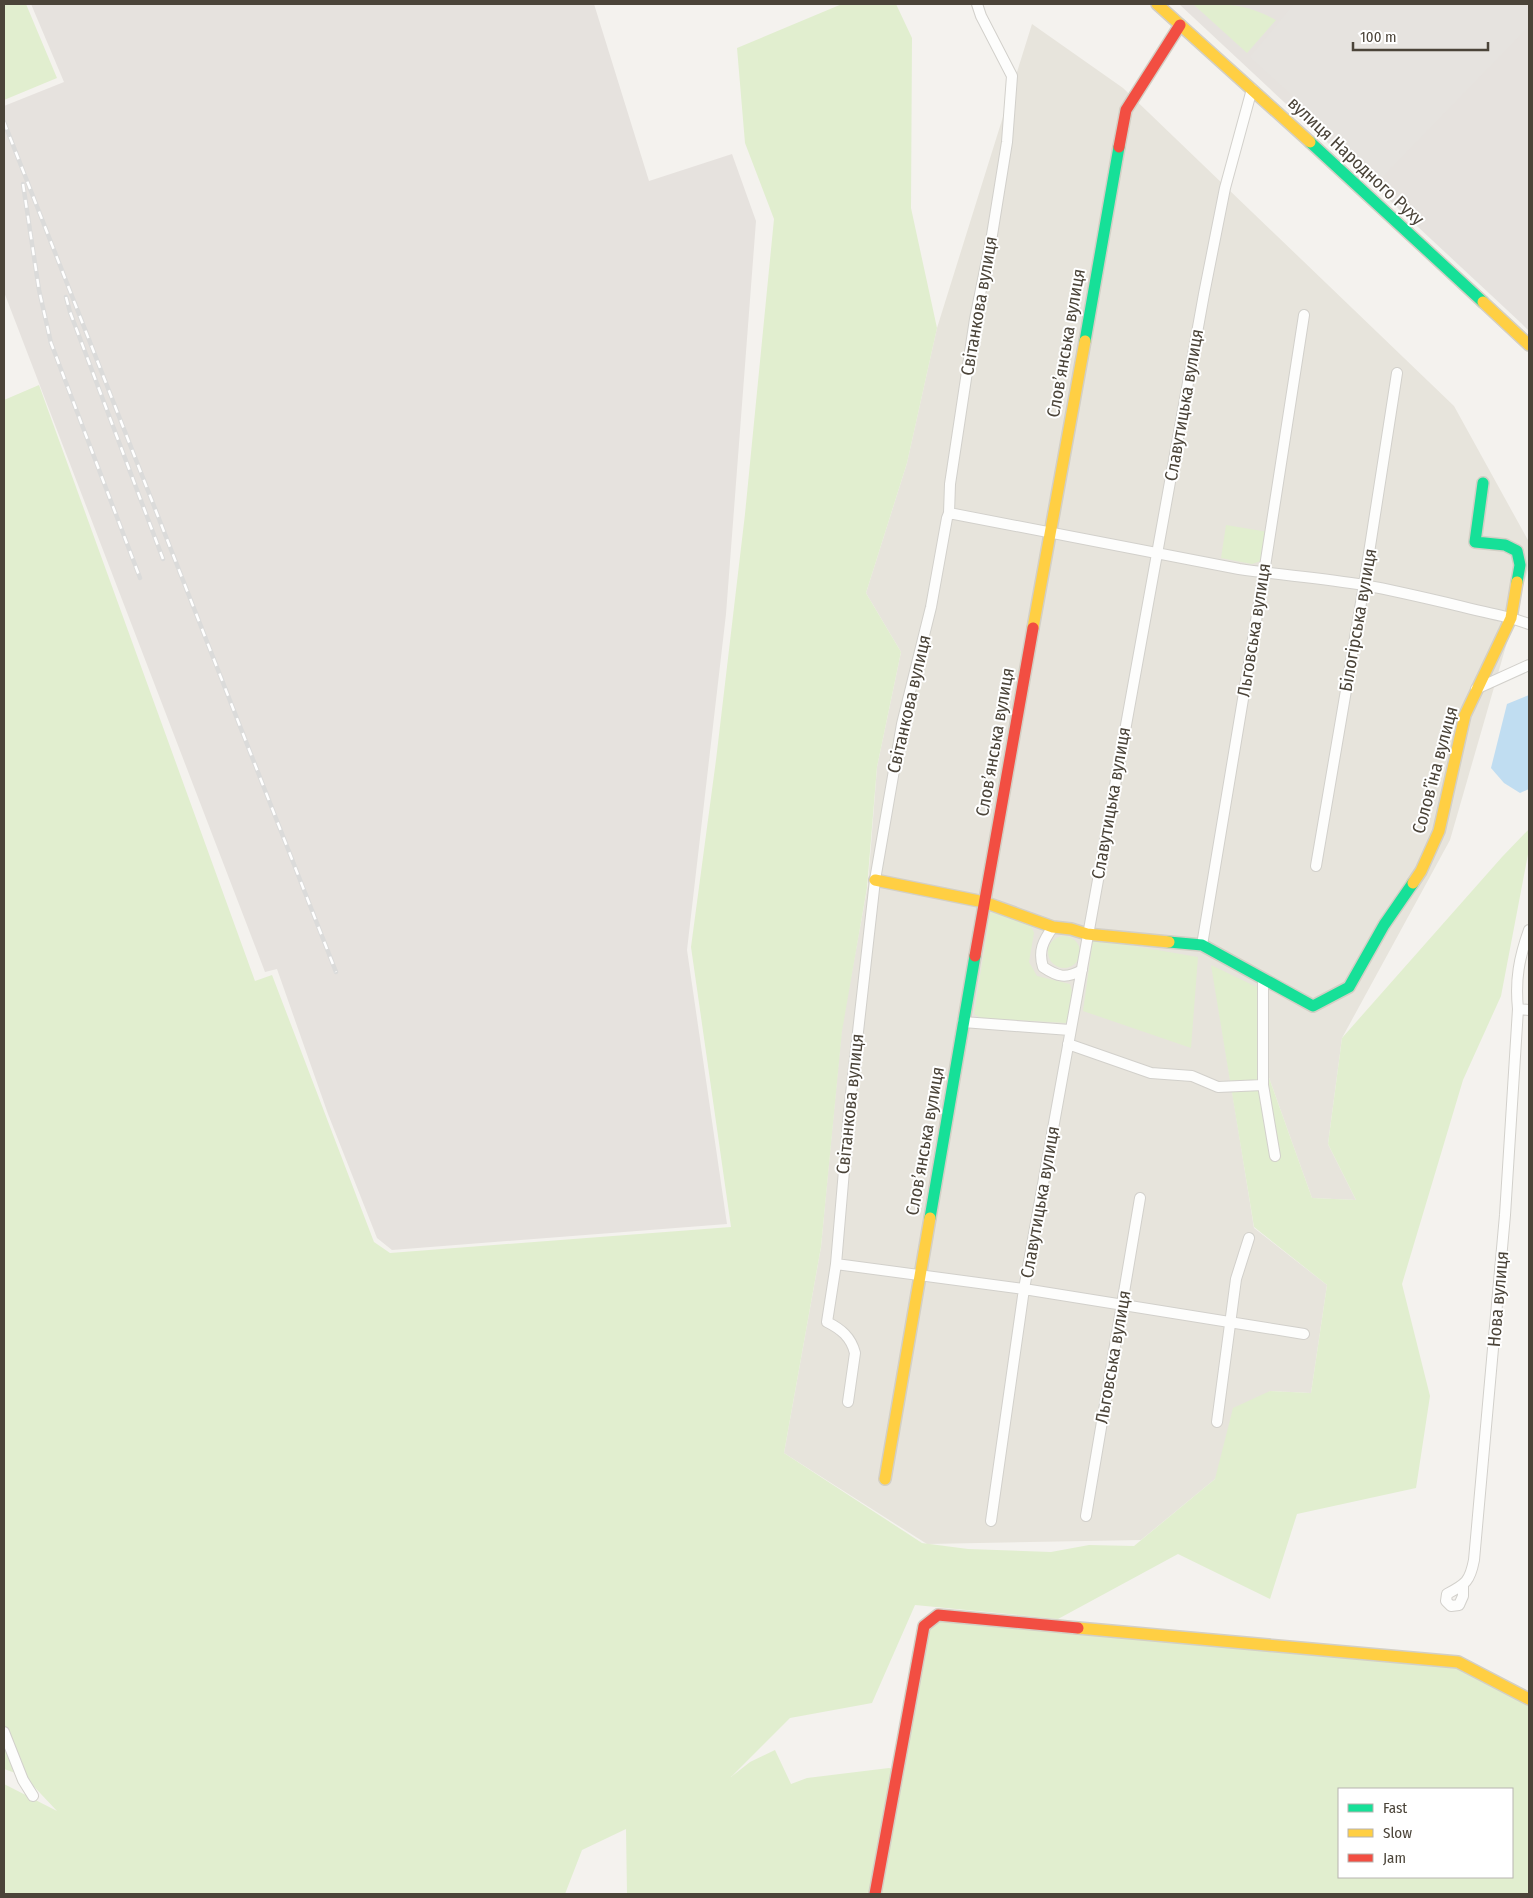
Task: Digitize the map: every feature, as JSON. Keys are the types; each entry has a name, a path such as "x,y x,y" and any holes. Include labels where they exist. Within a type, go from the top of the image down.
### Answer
{"street":[{"name":"Світанкова вулиця","path":"848,1402 855,1353 854,1346 842,1331 827,1322 836,1264 854,1063 875,880 902,724 931,606 949,513 950,484 975,319 992,235 1007,142 1012,76 981,16 978,4"},
{"name":"вулиця Народного Руху","path":"1157,4 1252,89 1529,345"},
{"name":"Словʼянська вулиця","path":"885,1480 984,902 1126,110 1180,25"},
{"name":"Славутицька вулиця","path":"991,1521 1024,1290 1087,934 1204,294 1222,208 1252,89"},
{"name":"Льговська вулиця","path":"1202,945 1264,573 1304,315"},
{"name":"Білогірська вулиця","path":"1316,866 1364,585 1397,373"},
{"name":"Соловʼїна вулиця","path":"1263,979 1313,1006 1349,987 1384,925 1421,871 1439,831 1465,715 1511,618 1520,565 1517,551 1505,545 1475,542 1483,483"},
{"path":"949,513 1264,573 1281,573 1364,585 1511,618 1529,624"},
{"path":"1476,689 1529,665"},
{"path":"875,880 984,902 1053,927 1071,929 1087,934 1202,945 1263,979 1262,1085 1276,1156"},
{"path":"1053,927 1042,945 1040,957 1043,968 1053,974 1069,977 1082,970"},
{"name":"Нова вулиця","path":"1463,1586 1471,1576 1474,1560 1524,1009 1516,987 1523,948 1529,930"},
{"path":"963,1022 1070,1030"},
{"path":"1068,1044 1151,1073 1192,1076 1218,1087 1262,1085"},
{"name":"Льговська вулиця","path":"1086,1516 1140,1198"},
{"path":"1217,1422 1236,1279 1249,1238"},
{"path":"836,1264 1024,1290 1304,1334"},
{"path":"875,1894 924,1626 938,1615 1458,1662 1529,1700"},
{"path":"4,1732 23,1780 33,1796"}],"shaded area":[{"path":"31,4 594,4 649,181 732,154 756,221 726,614 687,950 727,1224 392,1250 377,1238 328,1114 277,969 265,972 4,292 4,106 64,82"},
{"path":"1179,4 1529,4 1529,331 1521,323"},
{"path":"1294,4 1529,4 1529,26 1382,177 1250,57"},
{"path":"1032,24 1123,88 1454,406 1529,542 1529,566 1450,840 1342,1038 1328,1144 1356,1200 1312,1198 1262,1058 1212,966 1254,1228 1327,1285 1311,1393 1270,1391 1215,1479 1141,1540 927,1544 784,1453 821,1247 842,1026 868,884 877,767 901,652 866,593 907,463 937,328"}],"green space":[{"path":"4,4 26,4 57,78 4,100"},
{"path":"842,4 896,4 912,38 911,208 937,328 907,463 866,593 901,652 877,767 867,888 842,1031 821,1247 784,1453 922,1543 968,1549 1051,1552 1089,1545 1134,1546 1215,1479 1233,1408 1270,1391 1311,1393 1327,1285 1254,1227 1211,965 1263,990 1269,1001 1262,1058 1312,1198 1356,1200 1328,1144 1342,1038 1529,829 1529,849 1501,996 1463,1080 1402,1284 1430,1396 1416,1488 1297,1514 1270,1599 1178,1554 1058,1619 915,1605 872,1703 790,1718 731,1777 750,1762 775,1750 791,1784 807,1778 889,1768 896,1770 874,1894 627,1894 626,1829 582,1850 565,1894 4,1894 4,1784 57,1811 24,1776 4,1769 4,400 39,385 255,981 272,975 374,1242 390,1253 731,1227 691,947 716,760 745,514 774,219 745,143 737,48"},
{"path":"1193,4 1245,7 1276,20 1247,53"},
{"path":"1226,525 1268,532 1261,561 1252,564 1221,558"},
{"path":"998,911 1031,925 1034,933 1029,962 1037,976 1070,984 1072,992 1067,1023 981,1018 974,1014 990,913"},
{"path":"1064,936 1076,940 1080,952 1076,964 1064,968 1052,964 1048,952 1052,940"},
{"path":"1093,939 1198,957 1191,1048 1083,1011"},
{"path":"938,1619 1457,1666 1529,1704 1529,1894 878,1894 925,1628"}],"water":[{"path":"1529,695 1529,789 1520,793 1504,783 1491,768 1507,704"}],"railway":[{"path":"4,122 336,972"},
{"path":"23,184 39,290 51,343 140,578"},
{"path":"66,297 163,559"}],"traffic: fast":[{"path":"1310,142 1483,302"},
{"path":"1085,341 1119,147"},
{"path":"1483,483 1475,542 1505,545 1517,551 1520,565 1517,582"},
{"path":"1169,942 1202,945 1313,1006 1349,987 1384,925 1413,883"},
{"path":"930,1218 975,956"}],"traffic: slow":[{"path":"1157,4 1310,142"},
{"path":"1483,302 1529,345"},
{"path":"1033,628 1085,341"},
{"path":"1413,883 1421,871 1439,831 1465,715 1511,618 1517,582"},
{"path":"875,880 984,902 1053,927 1071,929 1087,934 1169,942"},
{"path":"885,1479 930,1218"},
{"path":"1078,1628 1458,1662 1529,1699"}],"traffic: jam":[{"path":"1119,147 1126,110 1180,25"},
{"path":"975,956 1033,628"},
{"path":"875,1894 924,1626 938,1615 1078,1628"}]}
